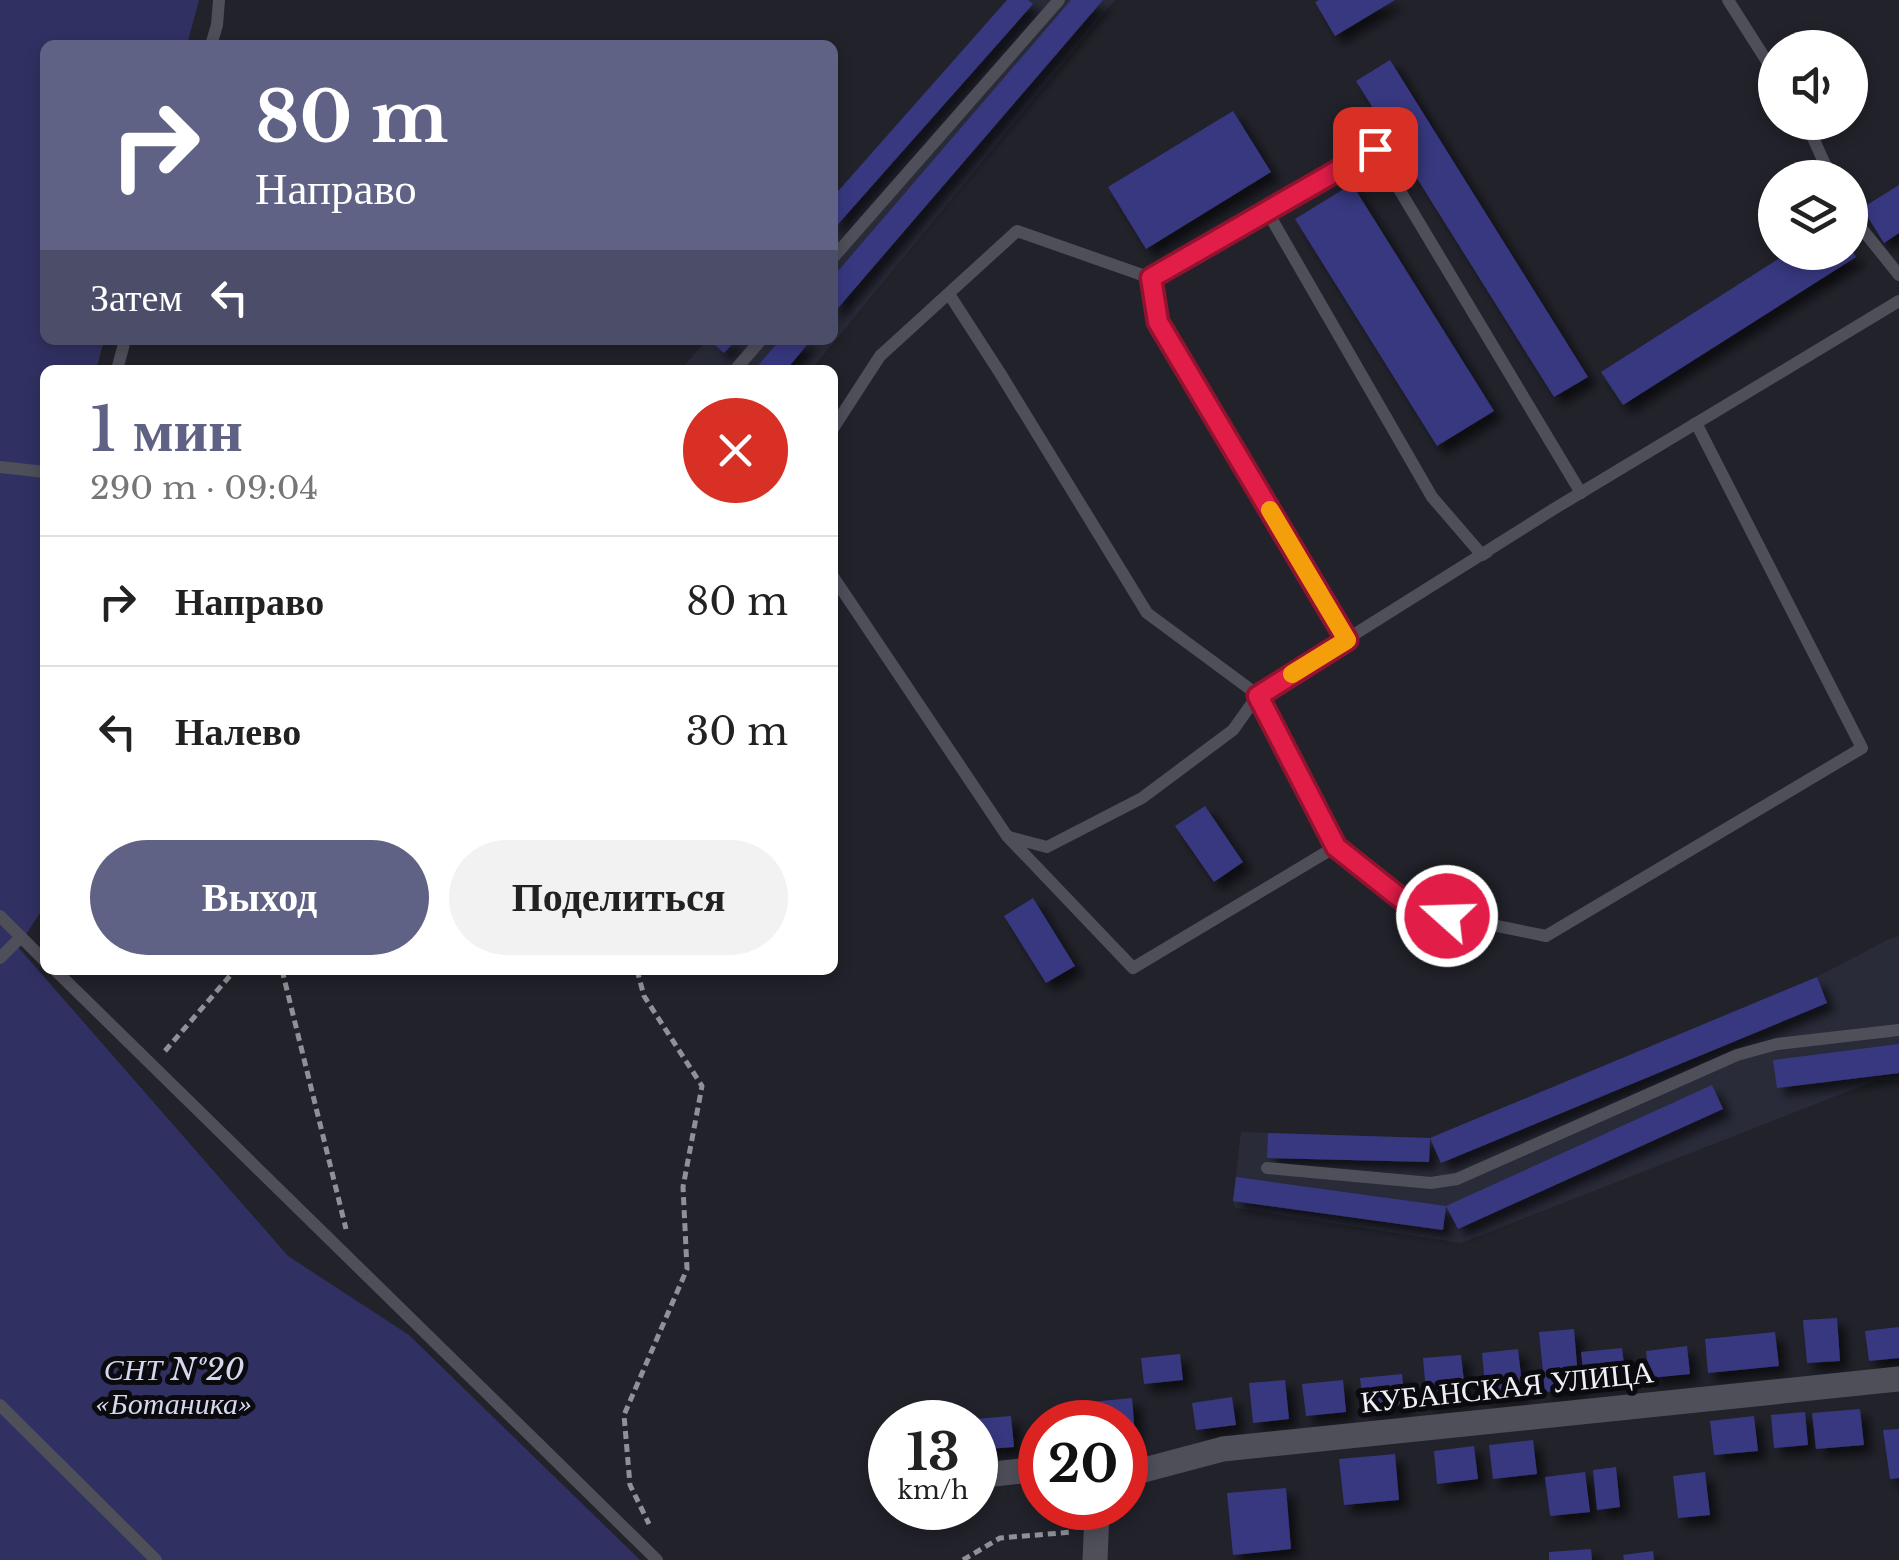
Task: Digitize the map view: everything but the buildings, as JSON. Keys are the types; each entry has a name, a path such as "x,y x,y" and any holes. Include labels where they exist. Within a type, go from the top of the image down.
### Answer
{"street":[{"name":"КУБАНСКАЯ УЛИЦА","path":"1148,1469 1223,1449 1899,1379"},
{"path":"1095,1560 1097,1530"}],"lane":[{"path":"212,40 220,0"},
{"path":"838,251 1058,0"},
{"path":"1728,0 1758,47"},
{"path":"838,421 880,356 1017,231 1151,278 1375,149 1580,493"},
{"path":"1267,211 1432,497 1482,555"},
{"path":"1868,236 1899,275"},
{"path":"1151,278 1158,322 1347,640"},
{"path":"949,294 1147,613 1258,696 1336,847 1414,909 1546,936 1862,748 1696,423"},
{"path":"1482,555 1899,301"},
{"path":"739,365 757,345"},
{"path":"1006,836 1047,848 1142,798 1233,730 1258,696 1680,433"},
{"path":"0,467 40,471"},
{"path":"838,584 1006,836 1133,968 1336,847"},
{"path":"0,916 40,955"},
{"path":"0,958 21,938"},
{"path":"60,975 657,1560"},
{"path":"1266,1168 1431,1184 1457,1179 1737,1055 1777,1044 1899,1030"},
{"path":"0,1405 156,1560"}],"path":[{"path":"152,1066 231,975"},
{"path":"283,975 355,1264"},
{"path":"638,975 644,996 702,1086 683,1187 687,1269 624,1415 630,1484 652,1530"},
{"path":"964,1560 1000,1538 1041,1530"}],"shaded area":[{"path":"1007,0 1115,0 838,337 838,192"},
{"path":"702,345 832,345 815,365 684,365"},
{"path":"1899,936 1899,1080 1877,1080 1461,1243 1235,1208 1241,1132 1430,1138 1817,977"}],"green space":[{"name":"СНТ №20 «Ботаника»","path":"0,0 199,0 188,40 40,40 40,345 103,345 97,365 40,365 40,913 18,947 288,1256 409,1335 640,1560 0,1560"}],"slow traffic":[{"path":"1270,510 1347,640 1292,674"}],"route":[{"path":"1375,149 1151,278 1158,322 1347,640 1258,696 1336,847 1414,909 1447,916"}]}
